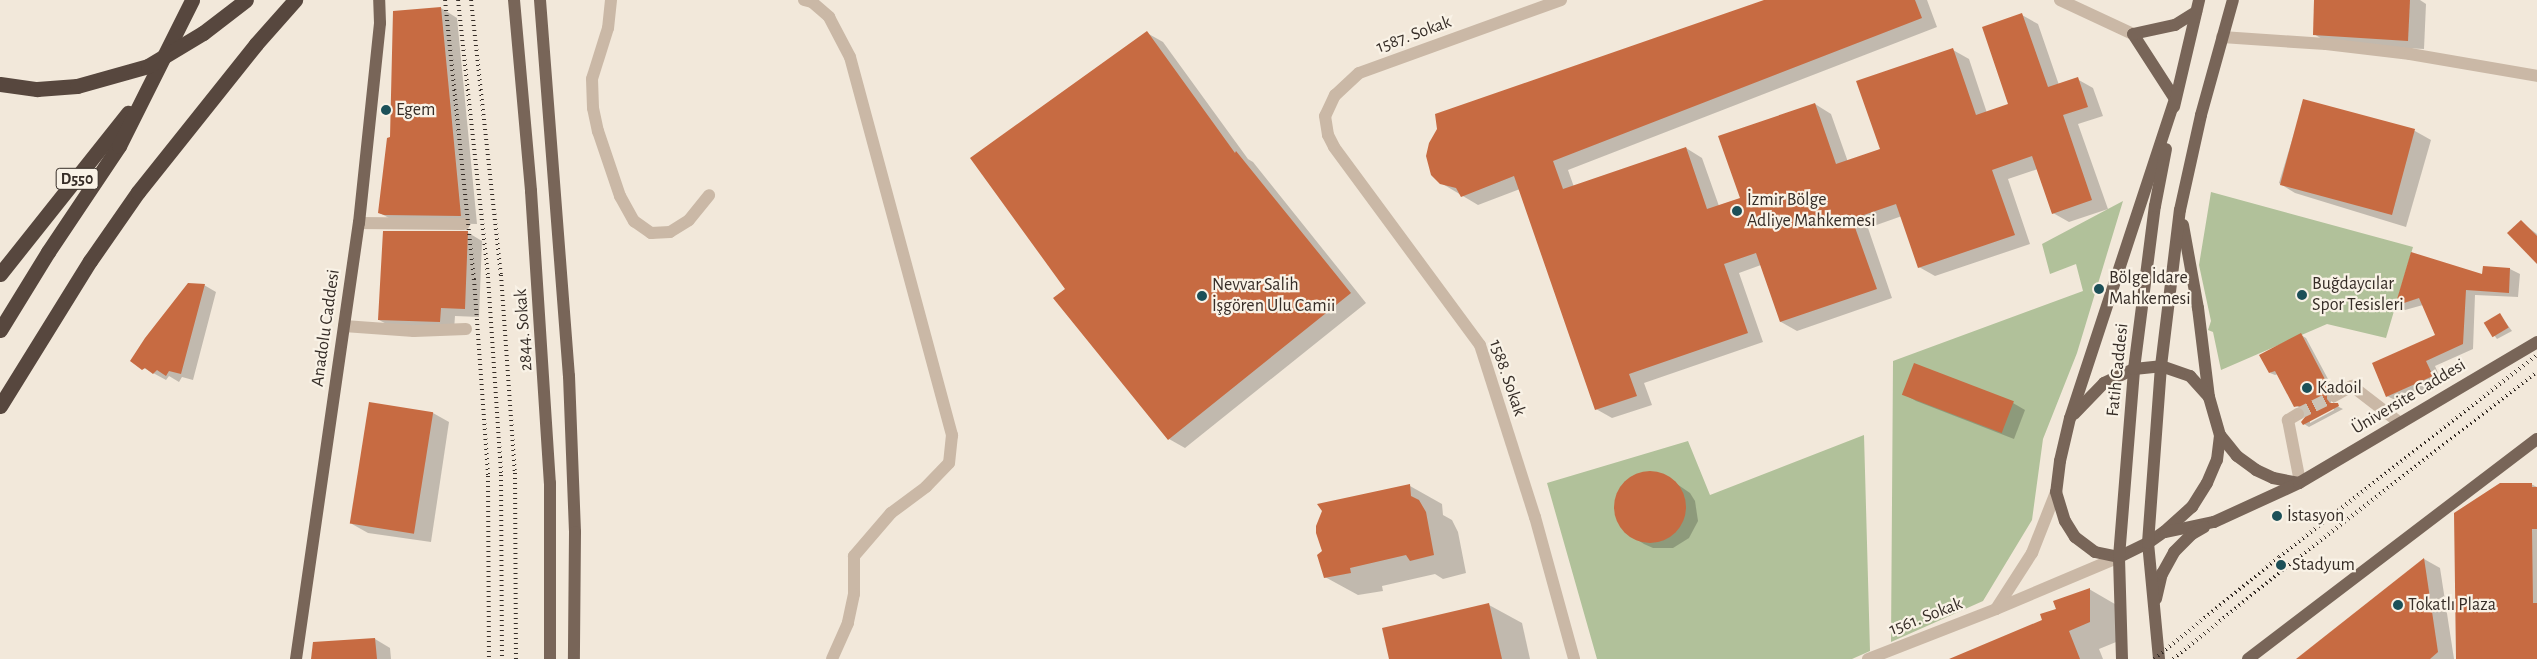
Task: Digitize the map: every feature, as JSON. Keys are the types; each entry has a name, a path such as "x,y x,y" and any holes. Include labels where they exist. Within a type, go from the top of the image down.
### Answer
{"highway":[{"name":"D550","path":"0,274 152,82 192,0"},
{"path":"0,84 37,89 77,86 148,66 203,33 246,0"},
{"path":"0,406 85,269 138,192 256,44 295,0"},
{"path":"0,330 53,244 119,146 152,82"}],"main road":[{"name":"Anadolu Caddesi","path":"296,659 358,223 380,23 379,0"},
{"name":"2844. Sokak","path":"514,0 532,191 549,464 550,659"},
{"path":"540,0 569,376 575,532 574,659"},
{"path":"2159,659 2148,543 2161,366 2180,210 2201,115 2233,0"},
{"path":"2198,6 2175,25 2133,34 2176,99 2070,418 2060,461 2056,492 2065,521 2075,537 2095,552 2119,557 2148,543 2164,532 2192,507 2207,483 2217,460 2220,435"},
{"name":"Fatih Caddesi","path":"2122,659 2119,557 2134,369 2155,206 2176,99 2198,6"},
{"path":"2180,210 2198,308 2209,397 2220,435 2236,456 2256,470 2273,478 2299,482"},
{"name":"Üniversite Caddesi","path":"2214,522 2299,482 2537,342"},
{"path":"2070,418 2104,383 2134,369 2161,366 2190,376 2209,397"},
{"path":"2248,659 2537,439"},
{"path":"2164,532 2214,522"},
{"path":"2154,608 2162,574 2174,552 2192,534 2214,522"}],"street":[{"path":"611,0 608,28 592,79 592,108 620,196 634,221 651,232 670,232 689,220 709,195"},
{"path":"804,0 812,2 829,17 850,57 952,435 950,463 926,487 891,513 854,556 854,594 848,623 832,659"},
{"name":"1587. Sokak","path":"1325,116 1335,94 1359,73 1561,0"},
{"path":"2060,0 2133,34"},
{"path":"2222,37 2326,44 2410,54 2537,76"},
{"name":"1588. Sokak","path":"1325,116 1328,135 1334,147 1480,344 1535,517 1574,659"},
{"path":"358,223 464,224"},
{"path":"344,326 414,331 466,329"},
{"path":"2334,396 2352,386 2400,423"},
{"path":"2298,414 2288,420 2299,482"},
{"path":"1996,609 2032,554 2056,492"},
{"name":"1561. Sokak","path":"1868,659 1996,609 2119,557"}],"green space":[{"name":"Buğdaycılar Spor Tesisleri","path":"2211,192 2413,247 2386,338 2327,324 2221,370 2213,332 2208,330 2211,321 2199,265"},
{"path":"2123,201 2077,353 2043,439 2032,520 1983,601 1891,642 1893,361 2083,291 2076,264 2050,274 2042,244"},
{"path":"1864,435 1870,651 1852,659 1597,659 1547,483 1688,441 1710,495"}],"building":[{"name":"İzmir Bölge Adliye Mahkemesi","path":"1764,0 1915,0 1922,18 1553,161 1563,189 1686,147 1707,209 1740,198 1718,136 1815,103 1836,164 1880,149 1856,81 1953,48 1976,115 2008,104 1982,27 2022,13 2048,87 2078,77 2088,107 2063,115 2092,200 2052,214 2032,156 1992,170 2015,235 1918,268 1896,204 1852,219 1877,289 1780,322 1756,253 1724,264 1748,333 1629,374 1637,396 1595,410 1514,176 1461,197 1456,188 1440,184 1431,175 1426,156 1429,143 1437,129 1435,114"},
{"path":"2314,0 2410,0 2408,41 2313,35"},
{"path":"441,7 461,216 384,215 378,213 387,138 390,137 393,11"},
{"path":"1147,31 1235,153 1236,151 1351,293 1168,440 1053,298 1065,289 970,158"},
{"path":"2303,99 2415,129 2392,215 2280,185"},
{"path":"2521,220 2537,236 2537,264 2507,233"},
{"path":"383,231 468,231 465,309 441,308 440,322 378,320"},
{"path":"2411,252 2482,274 2483,266 2510,268 2509,293 2466,290 2463,344 2426,361 2433,376 2386,397 2372,363 2435,335 2419,298 2395,306"},
{"path":"188,283 205,284 181,374 169,371 166,376 157,370 153,374 145,368 142,370 130,361 145,338"},
{"path":"2500,313 2509,328 2492,337 2484,323"},
{"path":"2301,333 2330,389 2327,392 2327,399 2330,403 2338,403 2339,406 2303,425 2301,422 2305,417 2305,409 2298,406 2294,407 2275,371 2269,373 2259,355"},
{"path":"1914,363 2014,401 2002,433 1902,395"},
{"path":"369,402 433,412 414,534 350,523"},
{"path":"1650,471 1670,477 1680,487 1686,507 1680,527 1670,537 1650,543 1630,537 1620,527 1614,507 1620,487 1630,477"},
{"path":"2500,483 2532,483 2532,487 2537,487 2537,529 2532,529 2533,603 2537,603 2537,659 2456,659 2454,513"},
{"path":"1410,484 1411,496 1419,500 1426,512 1434,555 1410,561 1406,555 1350,568 1351,573 1324,578 1317,555 1322,551 1316,533 1316,526 1322,511 1317,504"},
{"name":"Tokatlı Plaza","path":"2424,558 2438,652 2430,659 2296,659"},
{"path":"2090,588 2090,622 2069,631 2080,659 1949,659 2042,620 2040,614 2056,609 2053,601"},
{"path":"1489,603 1502,659 1389,659 1382,628"},
{"path":"375,638 377,659 311,659 313,642"}],"tunnel":[{"path":"2298,414 2334,396"}],"railway":[{"path":"445,0 474,279 488,476 489,659"},
{"path":"458,0 488,277 501,475 502,659"},
{"path":"471,0 501,275 515,473 516,659"},
{"path":"2154,659 2279,557 2537,355"},
{"path":"2173,659 2285,568 2537,372"}],"place":[{"name":"Egem","path":"386,110"},
{"name":"İzmir Bölge Adliye Mahkemesi","path":"1737,211"},
{"name":"Bölge İdare Mahkemesi","path":"2099,289"},
{"name":"Buğdaycılar Spor Tesisleri","path":"2302,295"},
{"name":"Nevvar Salih İşgören Ulu Camii","path":"1202,296"},
{"name":"Kadoil","path":"2307,388"},
{"name":"İstasyon","path":"2277,516"},
{"name":"Stadyum","path":"2281,565"},
{"name":"Tokatlı Plaza","path":"2398,605"}]}
